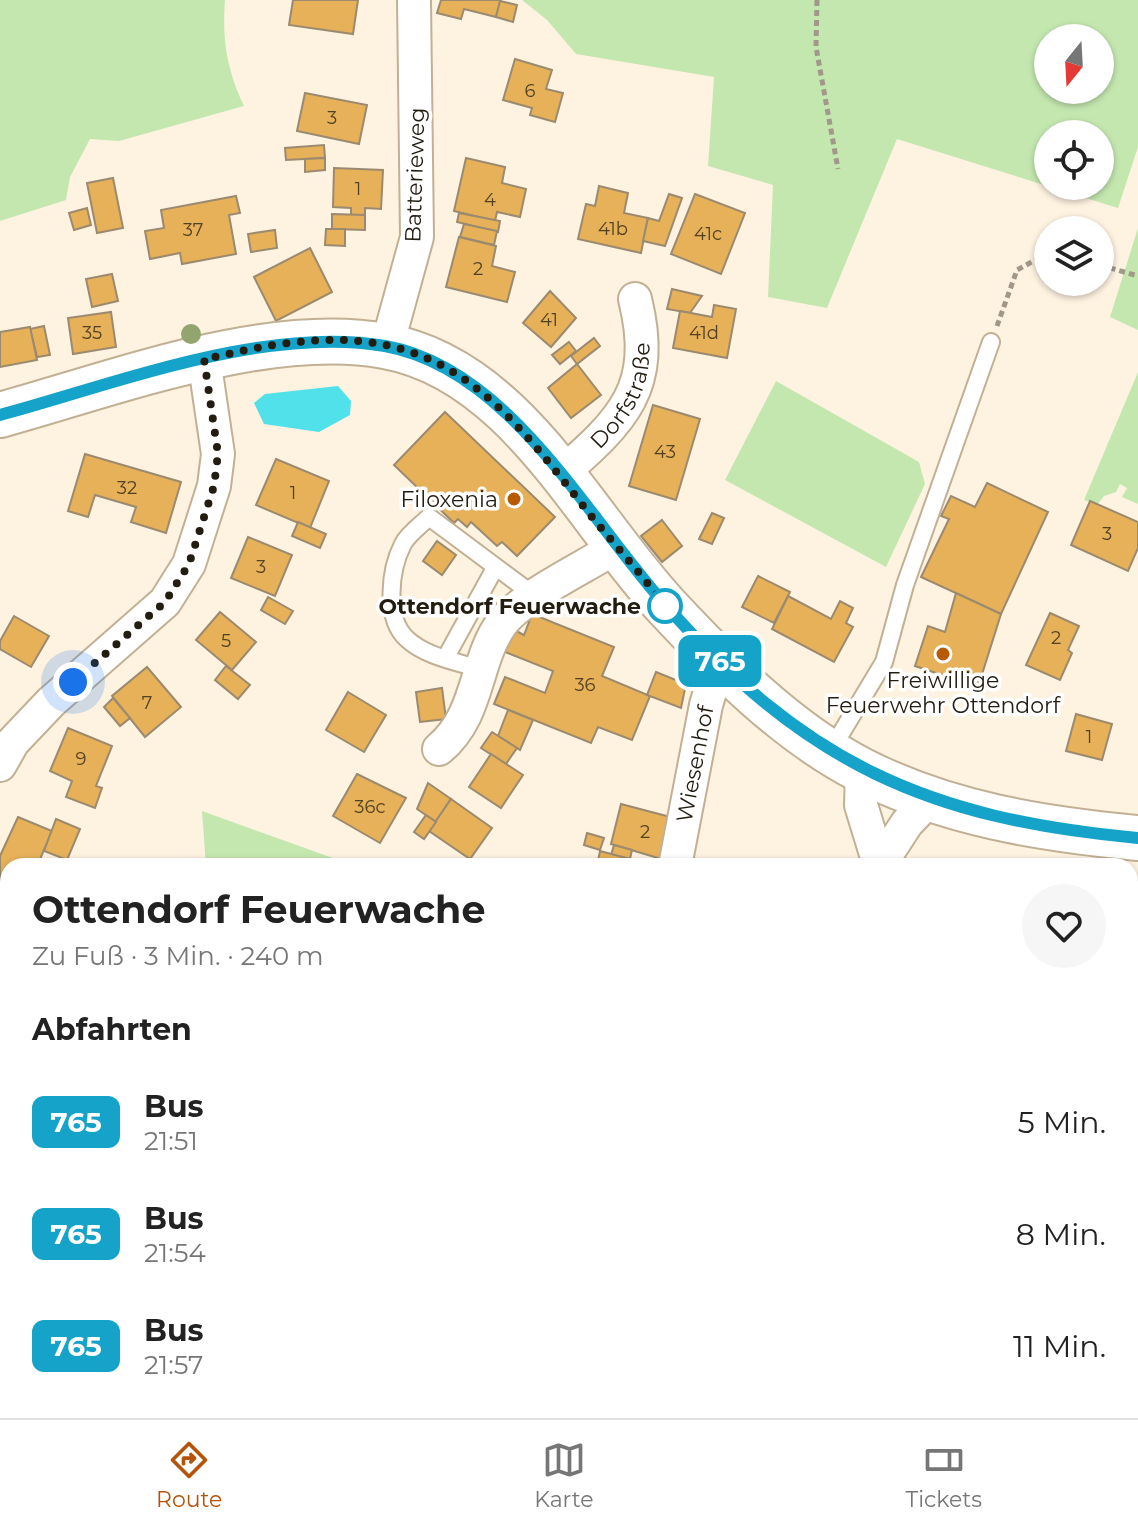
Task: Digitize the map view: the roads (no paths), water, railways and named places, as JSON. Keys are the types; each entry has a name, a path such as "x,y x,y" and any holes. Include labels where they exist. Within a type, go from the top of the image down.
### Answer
{"main road":[{"path":"0,415 204,359 284,343 343,341 387,346 434,360 474,383 511,416 665,606 726,668 846,761 930,799 1007,821 1138,838"}],"street":[{"name":"Batterieweg","path":"387,346 417,237 414,0"},
{"name":"Dorfstraße","path":"560,475 616,423 629,404 644,348 635,299"},
{"path":"0,765 13,742 51,702 165,602 189,564 214,486 218,454 204,359"},
{"path":"439,749 454,737 463,720 500,624 515,608 616,547"},
{"name":"Wiesenhof","path":"677,858 706,705 712,685 726,668"},
{"path":"846,761 877,858"},
{"path":"884,858 907,823 930,799"}],"lane":[{"path":"846,761 884,662 905,585 991,342"},
{"path":"483,670 420,649 404,637 394,611 392,573 404,541 429,517 535,596"},
{"path":"446,657 495,568"}],"water":[{"path":"338,386 351,401 350,415 319,432 264,424 254,403 265,394"}],"place":[{"name":"Filoxenia","path":"514,499"},
{"name":"Ottendorf Feuerwache","path":"665,606"},
{"name":"Freiwillige Feuerwehr Ottendorf","path":"943,654"}]}
